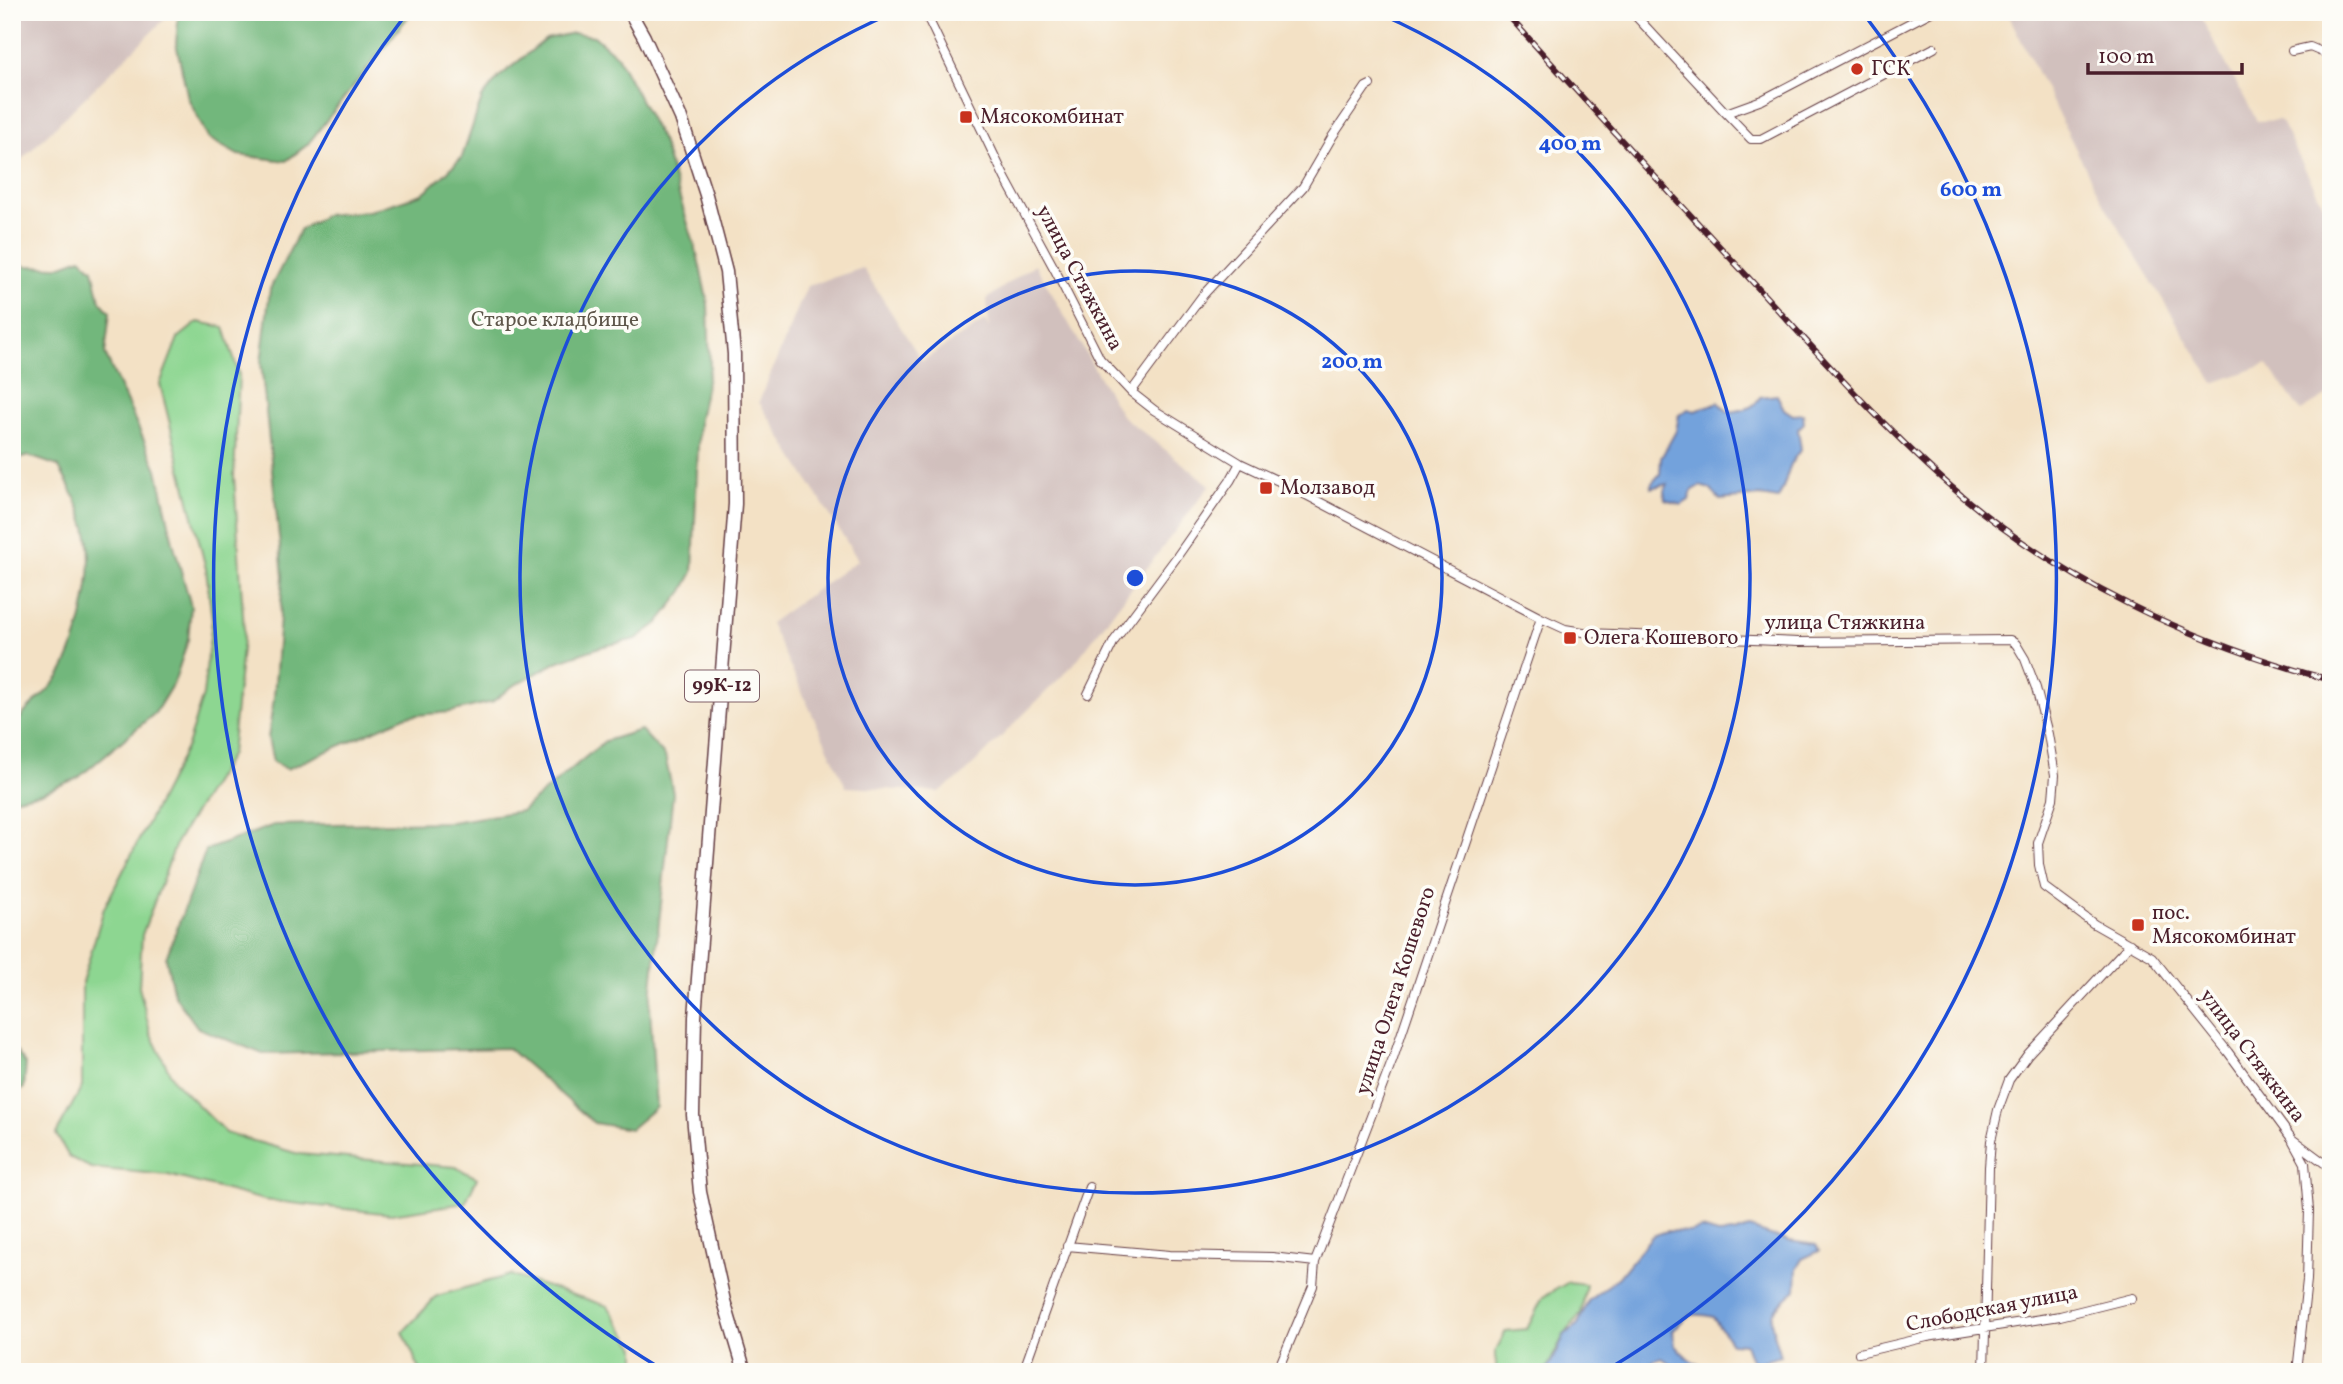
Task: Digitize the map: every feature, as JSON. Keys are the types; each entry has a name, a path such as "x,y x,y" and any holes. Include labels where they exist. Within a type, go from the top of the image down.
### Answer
{"main road":[{"name":"99К-12","path":"630,12 681,118 706,195 726,272 734,354 735,504 695,1017 693,1115 700,1192 724,1301 745,1372"}],"street":[{"name":"улица Стяжкина","path":"925,12 1005,178 1100,359 1131,392 1154,410 1240,463 1565,629 1589,633 1798,642 2010,640 2016,643 2036,688 2055,775 2053,799 2038,843 2039,865 2045,887 2094,924 2152,957 2228,1052 2292,1139 2331,1168"},
{"path":"1632,12 1751,139 1761,139 1934,48"},
{"path":"1726,113 1762,100 1931,12"},
{"path":"2292,51 2310,47 2331,56"},
{"path":"1131,392 1203,295 1303,187 1332,137 1370,85"},
{"path":"1088,694 1114,640 1176,558 1240,463"},
{"name":"улица Олега Кошевого","path":"1277,1372 1313,1286 1315,1262 1393,1059 1419,974 1541,618"},
{"path":"1984,1372 1987,1214 1991,1141 1998,1110 2009,1080 2028,1054 2130,944"},
{"path":"2292,1139 2305,1163 2309,1210 2307,1280 2297,1372"},
{"path":"1023,1372 1088,1187"},
{"path":"1067,1246 1170,1255 1272,1257 1315,1262"},
{"name":"Слободская улица","path":"1859,1353 1986,1326 2060,1316 2132,1298"}],"shaded area":[{"path":"12,12 169,12 169,15 12,169"},
{"path":"2007,12 2198,12 2257,121 2280,120 2331,220 2331,393 2301,411 2267,364 2214,383 2101,199"},
{"path":"1035,264 1121,415 1210,485 1074,664 962,776 939,792 846,787 770,623 858,560 759,402 807,286 863,268 922,361 986,320 989,328 987,299"}],"green space":[{"path":"179,12 412,12 307,145 286,161 238,155 208,138 188,98 176,43"},
{"name":"Старое кладбище","path":"573,33 594,36 617,56 662,141 697,253 708,304 710,367 699,419 693,572 683,591 658,623 636,639 600,647 559,661 511,687 492,702 450,712 407,716 287,769 273,762 268,738 274,697 283,576 261,363 270,289 300,230 325,215 369,211 422,194 462,157 482,98 499,77 546,39"},
{"path":"12,252 24,266 57,267 81,258 93,269 100,301 110,312 105,354 157,469 191,606 188,640 175,680 155,713 78,778 41,793 12,799 13,730 22,716 54,684 67,664 87,595 90,556 78,505 58,466 29,456 12,461"},
{"path":"198,322 224,327 239,375 234,476 244,630 231,754 177,841 142,935 139,987 151,1035 174,1081 226,1133 299,1154 456,1167 477,1178 465,1203 391,1214 264,1200 168,1175 91,1168 69,1157 56,1134 82,1087 82,983 104,908 187,746 203,695 212,620 206,569 160,384 178,338"},
{"path":"641,730 665,756 673,793 650,1006 656,1107 630,1129 594,1123 508,1048 263,1054 198,1028 174,995 166,958 206,850 274,825 451,822 521,811 605,741"},
{"path":"12,1046 26,1064 24,1088 12,1096"},
{"path":"510,1275 608,1306 636,1348 636,1372 421,1372 403,1332 437,1296"},
{"path":"1569,1282 1586,1284 1581,1313 1564,1335 1545,1372 1496,1372 1496,1350 1506,1331 1527,1329 1543,1297"}],"water":[{"path":"1777,395 1784,409 1793,415 1803,414 1804,423 1798,429 1801,449 1792,462 1778,499 1760,496 1720,500 1710,489 1700,486 1692,491 1689,500 1681,505 1665,500 1664,491 1667,484 1651,488 1660,474 1661,458 1676,431 1679,415 1688,409 1695,411 1718,402 1728,412 1742,410 1754,405 1760,397"},
{"path":"1749,1228 1789,1241 1816,1245 1819,1251 1802,1259 1797,1268 1796,1290 1773,1313 1772,1325 1781,1356 1755,1363 1745,1344 1731,1343 1713,1317 1695,1315 1686,1318 1673,1331 1675,1346 1706,1369 1735,1369 1738,1372 1670,1372 1670,1363 1662,1358 1653,1361 1652,1372 1545,1372 1564,1335 1578,1324 1588,1301 1619,1277 1652,1236 1667,1231 1690,1232 1702,1229 1718,1234 1734,1233"}],"railway":[{"path":"1505,12 1870,409 1947,483 1989,518 2079,578 2127,604 2228,647 2331,680"}],"place":[{"name":"ГСК","path":"1857,69"},
{"name":"Мясокомбинат","path":"966,117"},
{"name":"Молзавод","path":"1266,488"},
{"name":"Олега Кошевого","path":"1570,638"},
{"name":"пос. Мясокомбинат","path":"2138,925"}]}
